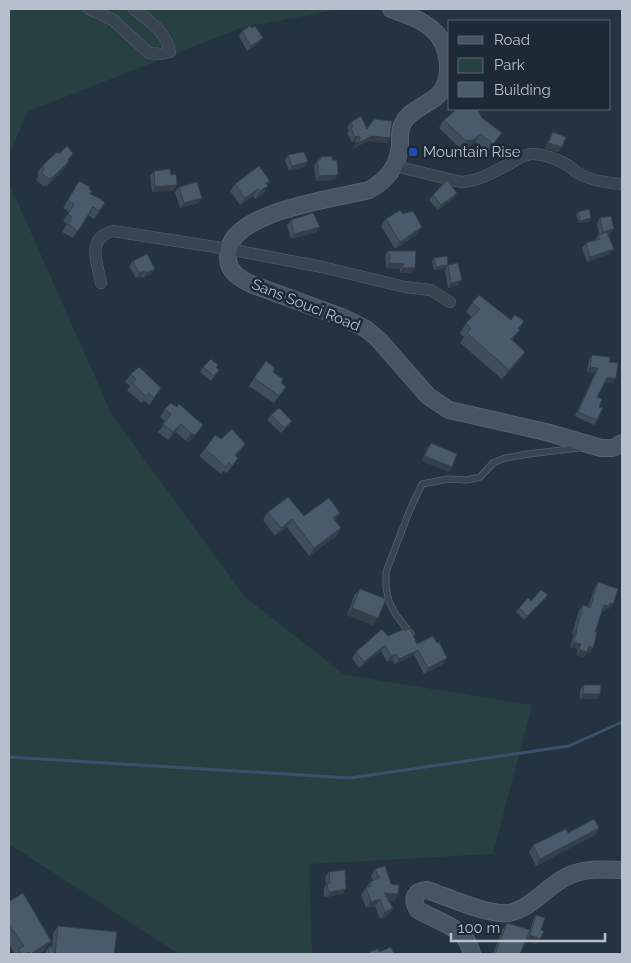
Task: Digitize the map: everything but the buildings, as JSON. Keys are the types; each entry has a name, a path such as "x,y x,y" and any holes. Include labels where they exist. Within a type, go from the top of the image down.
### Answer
{"main road":[{"path":"228,248 232,238 238,232 260,219 288,209 369,190 381,184 395,166 398,157 401,125 411,113 441,92 445,85 448,70 446,51 441,39 432,29 419,20 391,9"},
{"name":"Sans Souci Road","path":"228,248 229,265 238,278 344,318 366,329 379,340 428,396 449,410 546,432 607,449 622,443"},
{"path":"472,954 468,942 453,927 418,910 414,905 416,893 420,890 427,890 487,911 507,913 526,906 567,877 590,870 622,870"}],"street":[{"path":"89,9 113,20 149,53 161,54 170,52 163,34 134,9"},
{"path":"395,166 461,182 485,177 530,154 555,159 588,178 605,183 622,184"},
{"path":"101,283 95,247 100,237 113,231 228,248 331,269 406,287 431,290 450,302"}],"lane":[{"path":"414,638 396,616 392,608 386,588 386,572 422,484 448,479 467,480 480,477 493,463 505,458 594,446"}],"green space":[{"path":"9,9 341,9 243,27 27,112 9,156"},
{"path":"9,183 112,415 245,597 345,675 532,705 493,854 309,864 312,954 179,954 9,844"}],"waterway":[{"path":"9,757 350,778 569,746 622,722"}],"place":[{"name":"Mountain Rise","path":"413,152"}]}
